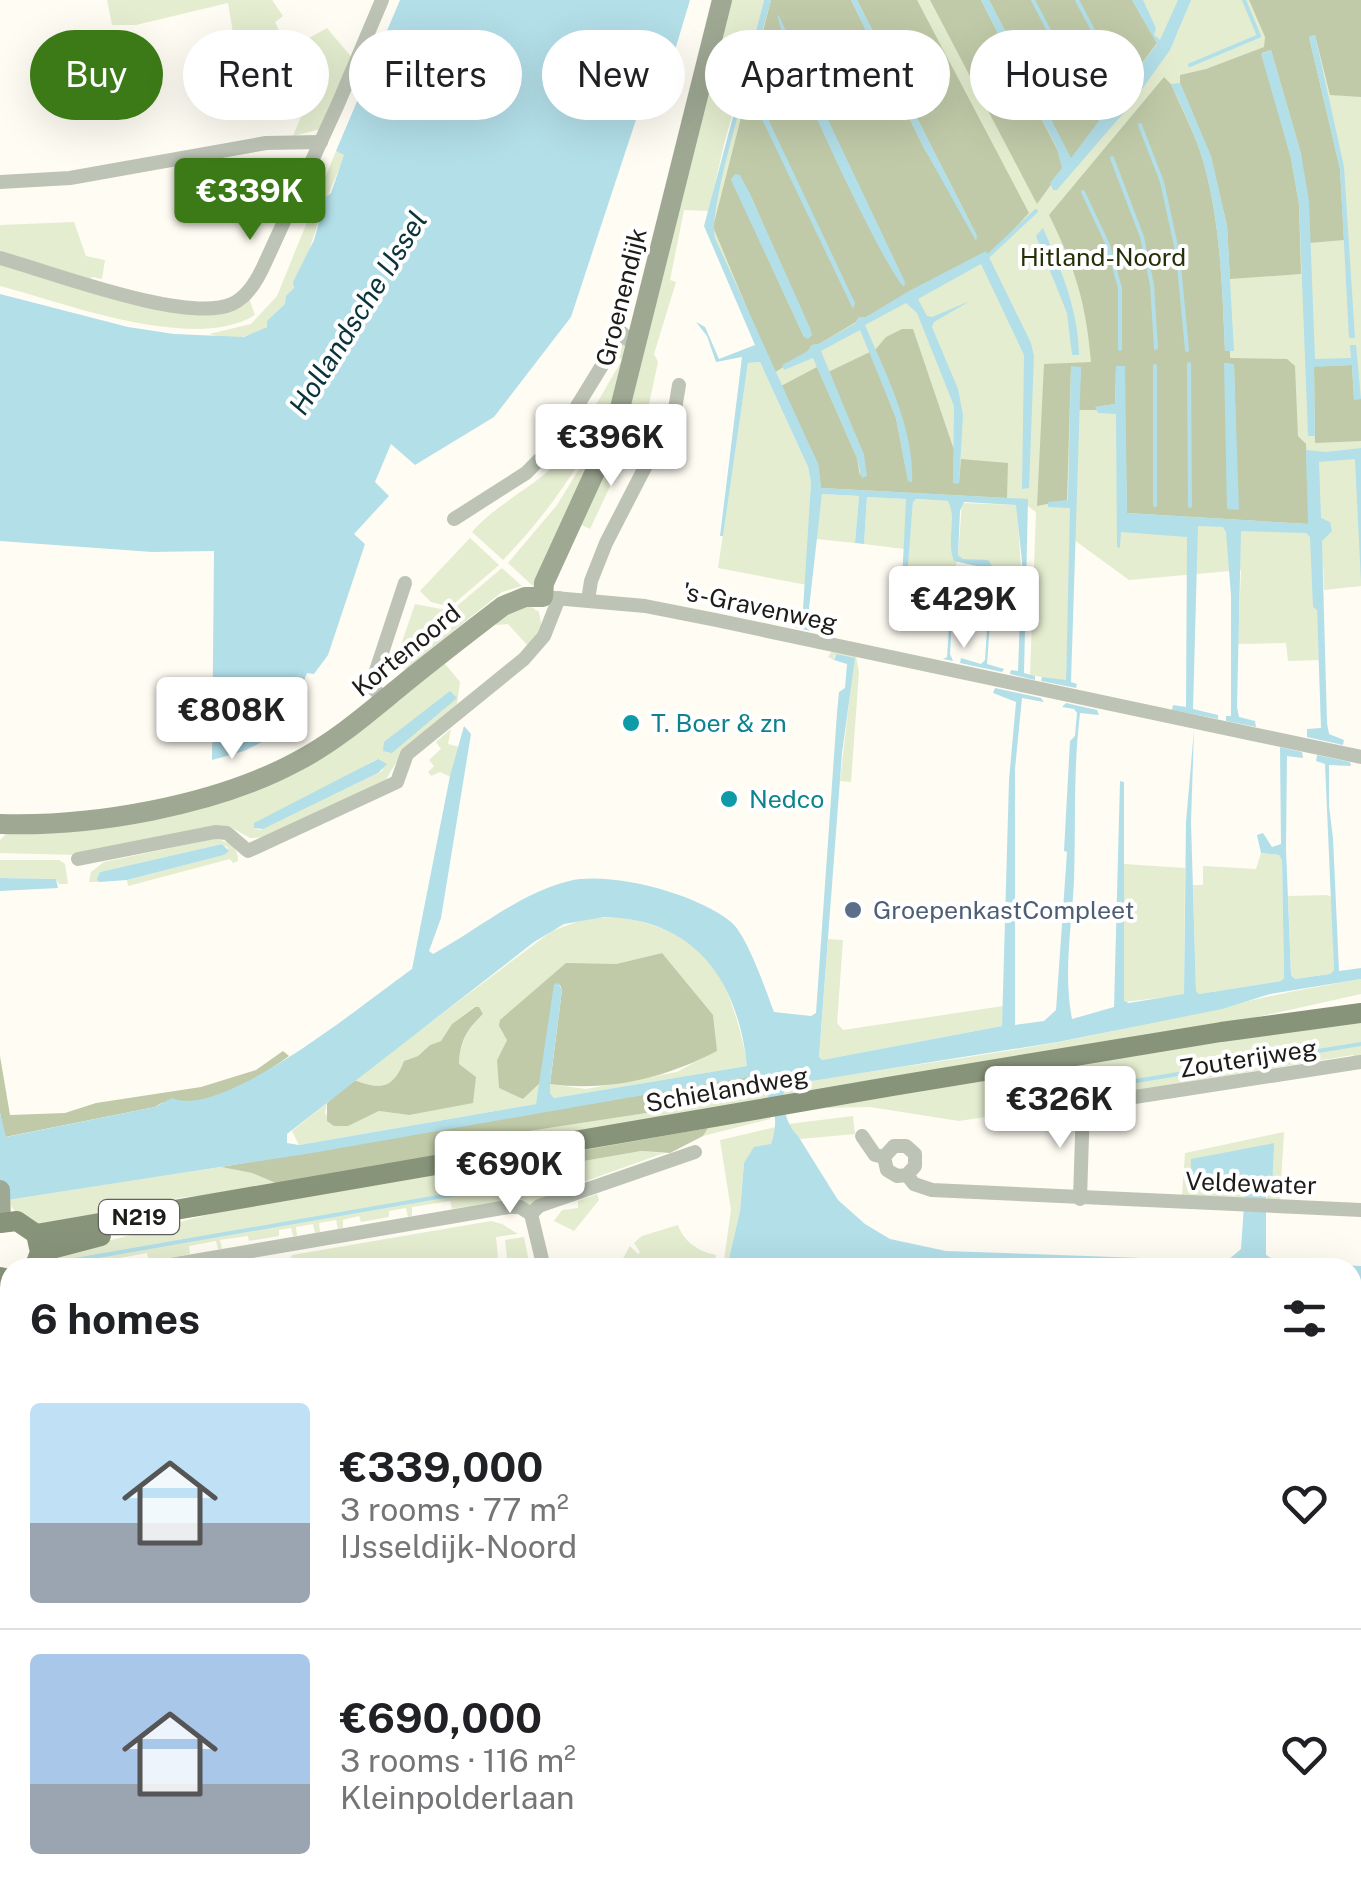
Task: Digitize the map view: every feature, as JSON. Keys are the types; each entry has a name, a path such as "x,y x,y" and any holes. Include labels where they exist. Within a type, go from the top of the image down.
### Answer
{"main road":[{"name":"Schielandweg","path":"1221,1032 1291,1011 1361,998"},
{"name":"Schielandweg","path":"37,1251 243,1199 778,1106 1361,1012"},
{"name":"N219","path":"3,1209 28,1226 37,1251"}],"street":[{"path":"0,258 155,302 196,309 228,306 258,278 322,142 382,0"},
{"name":"Groenendijk","path":"551,598 544,583 615,428 722,0"},
{"path":"0,182 70,178 266,143 322,142"},
{"path":"454,519 540,461 561,434 622,333 634,345"},
{"path":"588,600 590,581 606,543 675,409 679,385"},
{"path":"384,700 371,686 406,584"},
{"name":"Kortenoord","path":"0,824 32,825 124,814 229,790 297,762 332,740 503,606 525,597 551,598"},
{"path":"78,859 215,832 227,833 248,851 398,782 407,754 524,659 544,636 551,598"},
{"name":"'s-Gravenweg","path":"551,598 716,620 1361,757"},
{"name":"Zouterijweg","path":"1080,1199 1083,1105 1361,1062"},
{"name":"Veldewater","path":"862,1136 875,1155 884,1157"},
{"name":"Veldewater","path":"907,1175 915,1166 911,1149 894,1146 884,1157 892,1174 907,1175 914,1184 932,1190 1361,1210"},
{"path":"531,1214 546,1201 695,1152"},
{"path":"211,1258 508,1207 520,1207 531,1214 542,1258"}],"green space":[{"path":"107,0 272,0 283,16 275,22 279,30 232,30 228,3 136,25 112,25"},
{"path":"727,0 764,0 756,30 718,30"},
{"name":"Hitland-Noord","path":"767,0 1361,0 1361,586 1324,590 1323,563 1317,609 1319,660 1288,661 1286,643 1238,644 1241,570 1129,580 1070,537 1066,681 1030,675 1036,512 1022,502 817,491 815,471 708,226 736,120 950,120 950,30 759,30"},
{"path":"771,0 851,0 866,30 763,30"},
{"path":"857,0 917,0 933,30 872,30"},
{"path":"930,0 981,0 996,30 970,30 970,76 950,38 950,30 946,30"},
{"path":"989,0 1132,0 1157,43 1144,61 1144,30 1004,30"},
{"path":"1249,0 1361,0 1361,97 1330,95 1315,35 1309,37 1340,169 1344,240 1310,243 1301,154 1271,50 1262,53 1291,158 1299,204 1301,274 1230,279 1227,226 1211,157 1180,75 1264,47 1265,37"},
{"path":"329,30 349,54 349,68 329,112"},
{"path":"950,63 970,101 970,120 980,120 1029,213 988,256 986,252 866,317 859,317 774,373 713,227 740,120 910,120 977,236 918,120 950,120","holes":["731,178 749,192 812,335 804,337"]},
{"path":"705,77 705,120 731,120 709,211 684,210 670,280 676,282 654,354 658,362 649,404 671,408 650,451 631,442 590,529 578,523"},
{"path":"1164,77 1171,84 1193,134 1210,187 1220,257 1225,351 1230,351 1230,358 1287,359 1295,366 1298,436 1306,444 1309,524 1127,513 1124,366 1116,366 1115,404 1096,407 1097,410 1078,410 1081,367 1071,367 1067,500 1037,506 1044,364 1091,362 1086,321 1066,252 1049,215 1128,120 1144,120 1144,101","holes":["1225,363 1234,365 1238,510"]},
{"path":"300,120 325,120 321,129 293,136"},
{"path":"993,120 1042,120 1063,168 1037,204"},
{"path":"1051,120 1100,120 1071,159"},
{"path":"336,151 345,155 297,284 280,313 263,330 248,336 209,334 251,324 277,296"},
{"path":"74,222 86,256 105,260 102,279 89,279 0,251 0,225"},
{"path":"0,263 184,314 216,314 249,298 255,315 229,325 199,329 129,321 0,286"},
{"path":"902,329 913,329 954,450 953,483 959,483 961,459 1008,463 1007,498 821,488 818,464 781,386 817,367 857,458 860,476 864,455 828,372 870,352 896,418 911,482 905,431 875,350 886,337"},
{"path":"622,340 628,345 612,423 533,586 508,563 557,505 591,450 580,432 622,360 614,354"},
{"path":"760,362 808,467 811,483 807,585 718,568 748,363"},
{"path":"1352,365 1354,399 1361,399 1361,441 1315,443 1314,366"},
{"path":"576,437 581,444 574,457 580,461 525,537 503,560 472,532 554,466"},
{"path":"822,494 859,496 855,543 816,539"},
{"path":"867,497 948,501 951,504 957,562 951,581 906,577 913,502 907,500 904,549 864,544"},
{"path":"962,503 1017,505 1021,569 994,567 988,561 958,555"},
{"path":"470,538 499,565 450,607 431,602 420,591"},
{"path":"502,568 522,586 502,592 406,669 394,665 415,604 451,611"},
{"path":"530,606 539,612 542,629 528,646 508,624 496,625 493,620 508,610"},
{"path":"832,651 856,656 859,672 851,782 840,781 854,658 834,655 834,660 828,657"},
{"path":"442,660 460,682 457,704 403,751 385,781 266,837 250,838 229,826 79,855 0,853 0,840 7,833 235,793","holes":["377,759 383,770 260,830 254,828"]},
{"path":"451,729 448,744 459,747 451,777 440,772 431,776 428,772 434,766 429,760 441,749 436,742"},
{"path":"213,839 231,845 238,861 233,863 230,859 128,886 127,880 224,855 228,848 222,844 100,872 99,882 89,882 91,872 104,862"},
{"path":"1261,853 1279,855 1282,859 1284,978 1199,994 1193,885 1203,885 1203,866 1256,869"},
{"path":"0,860 59,860 65,864 68,884 59,884 56,879 0,878"},
{"path":"1124,864 1185,868 1184,995 1124,1002"},
{"path":"1288,896 1332,897 1334,970 1295,979 1291,975"},
{"path":"621,917 678,936 713,966 734,1009 748,1066 554,1098 550,1084 586,1089 677,1072 717,1050 662,953 616,964 566,964 507,1040 497,1060 523,1099 541,1082 536,1104 299,1145 292,1131 327,1103 325,1113 334,1126 347,1126 379,1111 409,1115 459,1064 465,1037 483,1014 474,1007 452,1024 441,1041 404,1061 390,1082 379,1086 354,1080 552,931 587,918"},
{"path":"828,939 843,940 837,1023 843,1030 1003,1006 1002,1026 822,1060 819,1058"},
{"path":"662,953 713,1015 717,1051 636,1081 594,1086 550,1084 562,990 555,984 541,1082 523,1099 499,1088 497,1060 507,1040 500,1020 566,963 616,964"},
{"path":"1361,979 1361,994 1212,1027 783,1098 789,1084 1054,1043"},
{"path":"475,1007 483,1014 465,1036 459,1064 476,1077 473,1103 409,1115 379,1111 348,1126 334,1126 327,1121 327,1103 354,1080 379,1086 390,1082 404,1061 441,1041 452,1024"},
{"path":"1361,1018 1361,1057 1353,1055 1094,1097 1094,1101 1070,1104 1068,1090 1063,1092 1065,1105 959,1121 870,1107 827,1105"},
{"path":"283,1051 289,1056 269,1070 214,1097 166,1102 5,1137 0,1113 0,1056 10,1115 65,1113 96,1103 201,1087 256,1070"},
{"path":"752,1076 770,1094 484,1138 478,1142 477,1151 278,1184 252,1173 221,1167"},
{"path":"770,1094 771,1099 477,1151 478,1142 484,1138"},
{"path":"772,1115 770,1119 703,1136 707,1129 486,1178 641,1151 664,1153 558,1191 533,1205 498,1202 452,1209 450,1201 412,1207 412,1216 408,1217 406,1208 389,1211 389,1217 361,1222 359,1216 343,1220 343,1228 338,1229 336,1220 319,1223 320,1232 315,1233 313,1224 296,1227 297,1236 293,1236 291,1228 279,1230 279,1236 220,1240 222,1249 218,1249 216,1241 189,1246 190,1254 170,1258 148,1258 147,1253 120,1258 46,1258 233,1208"},
{"path":"853,1116 855,1134 800,1139 788,1124"},
{"path":"776,1127 771,1144 744,1163 740,1211 729,1258 724,1258 731,1210 720,1140"},
{"path":"708,1128 703,1136 670,1153 641,1151 486,1178 476,1174 478,1169"},
{"path":"1284,1132 1280,1200 1267,1200 1267,1191 1272,1190 1273,1143 1245,1190 1244,1200 1182,1195 1185,1153"},
{"path":"221,1167 252,1173 278,1184 38,1225 17,1214 9,1203 10,1199"},
{"path":"597,1194 599,1200 574,1231 554,1221 562,1210 578,1208 578,1201"},
{"path":"491,1221 518,1234 496,1237 498,1258 291,1258"},
{"path":"678,1225 692,1245 716,1258 623,1258 630,1246 640,1252 634,1243 642,1236"},
{"path":"524,1237 528,1258 507,1258 505,1240"}],"water":[{"name":"Hollandsche IJssel","path":"400,0 690,0 681,30 542,30 542,120 636,120 571,317 494,417 415,465 391,444 375,482 389,496 354,534 365,544 328,655 314,674 307,673 292,711 288,714 285,710 267,721 268,739 212,760 214,551 152,552 0,541 0,294 128,327 174,334 244,337 267,327 267,321 285,304 286,296 294,288 293,282 314,240 344,155 336,151 349,120 522,120 522,30 387,30"},
{"path":"764,0 771,0 763,30 756,30"},
{"path":"851,0 857,0 872,30 866,30"},
{"path":"981,0 989,0 1005,30 996,30"},
{"path":"1132,0 1143,0 1156,28 1154,35 1160,40 1178,0 1191,0 1170,50 1144,86 1144,61 1157,44"},
{"path":"1315,35 1344,167 1355,338 1349,338 1340,169 1309,37"},
{"path":"1271,50 1301,154 1309,201 1315,359 1351,358 1350,345 1356,345 1361,399 1354,400 1352,365 1314,367 1315,436 1308,436 1299,204 1291,158 1261,54"},
{"path":"1180,83 1211,156 1227,226 1234,351 1225,351 1220,257 1210,187 1198,144 1171,84"},
{"path":"732,120 737,120 719,193 715,238 818,464 821,488 1028,499 1024,673 1035,676 1035,680 1010,674 1011,670 1018,671 1022,561 1016,505 964,502 960,511 958,555 963,559 988,560 994,568 987,664 1004,669 1002,672 960,663 961,658 981,664 985,660 991,569 954,561 948,501 913,502 907,577 954,582 950,654 953,661 943,659 947,657 952,585 902,582 906,499 867,497 864,544 855,543 859,496 822,494 807,626 815,632 769,621 802,625 811,483 808,467 760,362 748,363 720,536 742,357 716,362 707,336 696,322 705,327 719,359 755,345 704,226"},
{"path":"762,120 769,120 855,303 853,309"},
{"path":"818,120 828,120 904,287 875,240"},
{"path":"910,120 918,120 977,236 976,241"},
{"path":"1043,120 1051,120 1071,158 1100,120 1117,120 1053,190 1050,183 1062,168"},
{"path":"735,174 740,175 749,192 810,328 812,335 808,339 731,180"},
{"path":"1043,228 1072,305 1079,355 1072,355 1067,313 1036,236"},
{"path":"986,251 1034,356 1029,488 1022,489 1024,355 981,264 918,299 927,316 932,317 970,301 932,327 958,389 963,415 959,484 953,483 954,406 917,313 906,303 865,325 904,422 912,482 908,481 896,418 860,330 821,351 864,455 867,476 862,478 813,358 784,370 782,365 856,323 859,317 866,317"},
{"path":"1224,363 1234,364 1239,510 1227,509"},
{"path":"1071,366 1081,367 1071,682 1077,684 1076,688 1041,681 1042,677 1066,680 1070,508 1048,507 1048,502 1068,500"},
{"path":"1116,366 1125,366 1127,513 1308,524 1306,450 1361,448 1361,582 1355,459 1319,462 1321,518 1330,522 1332,531 1322,541 1327,723 1329,734 1344,740 1343,745 1307,737 1307,729 1321,728 1317,610 1313,607 1310,537 1306,533 1241,531 1237,707 1239,717 1255,721 1256,727 1226,721 1226,716 1231,716 1231,596 1226,532 1223,527 1198,526 1193,709 1218,715 1218,719 1172,710 1173,705 1186,707 1187,537 1121,532 1120,548 1117,547 1116,414 1098,413 1095,407 1115,404"},
{"path":"836,654 855,658 842,753 819,1057 822,1060 1002,1026 1009,780 1016,702 993,693 995,688 1041,698 1044,702 1022,698 1015,769 1015,1025 1044,1021 1056,1010 1070,741 1075,736 1077,713 1062,707 1066,703 1097,710 1099,715 1080,713 1078,735 1068,967 1072,1019 1114,1007 1120,781 1124,782 1124,1001 1129,1003 1184,994 1186,822 1194,730 1191,822 1199,994 1284,978 1282,860 1279,855 1261,853 1257,835 1263,833 1272,847 1281,844 1280,747 1302,752 1303,758 1287,756 1291,975 1295,979 1334,970 1325,764 1316,761 1317,755 1350,762 1351,766 1329,765 1329,806 1339,971 1361,968 1361,979 1270,994 1222,1009 1058,1042 786,1085 783,1098 790,1126 838,1200 890,1239 946,1251 1143,1258 729,1258 740,1211 744,1163 754,1147 771,1144 774,1134 773,1107 752,1076 312,1153 0,1201 0,1113 6,1137 155,1107 172,1098 195,1100 224,1092 294,1054 412,969 450,776 464,726 471,734 441,918 429,951 433,954 516,903 551,887 587,879 630,882 697,902 731,922 750,951 774,1012 811,1016 816,1013 837,713 847,664 834,660","holes":["604,917 636,920 664,929 707,960 722,982 734,1007 747,1066 554,1098 550,1084 562,990 558,983 554,984 536,1104 299,1145 287,1143 287,1134 534,942 564,924"]},
{"path":"450,691 457,698 392,753 383,751 384,742"},
{"path":"378,759 387,764 378,773 263,829 254,828 254,823"},
{"path":"222,844 229,851 224,855 127,880 97,879 100,872"},
{"path":"0,878 56,879 58,888 0,891"},
{"path":"1274,1143 1272,1191 1267,1191 1266,1198 1266,1255 1271,1258 1230,1258 1241,1249 1245,1190 1191,1189 1191,1159"}],"waterway":[{"path":"1033,0 1049,30"},
{"path":"1077,0 1093,30"},
{"path":"1190,65 1259,36 1244,0"},
{"path":"1140,125 1162,182 1178,255 1187,350"},
{"path":"1112,158 1142,237 1152,285 1156,348"},
{"path":"1083,192 1108,245 1120,288 1120,349"},
{"path":"986,258 1036,211"},
{"path":"1189,364 1190,506"},
{"path":"1155,366 1155,505"},
{"path":"1081,1090 1361,1044"},
{"path":"87,1258 513,1184"}],"place":[{"name":"T. Boer & zn","path":"631,723"},
{"name":"Nedco","path":"729,799"},
{"name":"GroepenkastCompleet","path":"853,910"}]}
